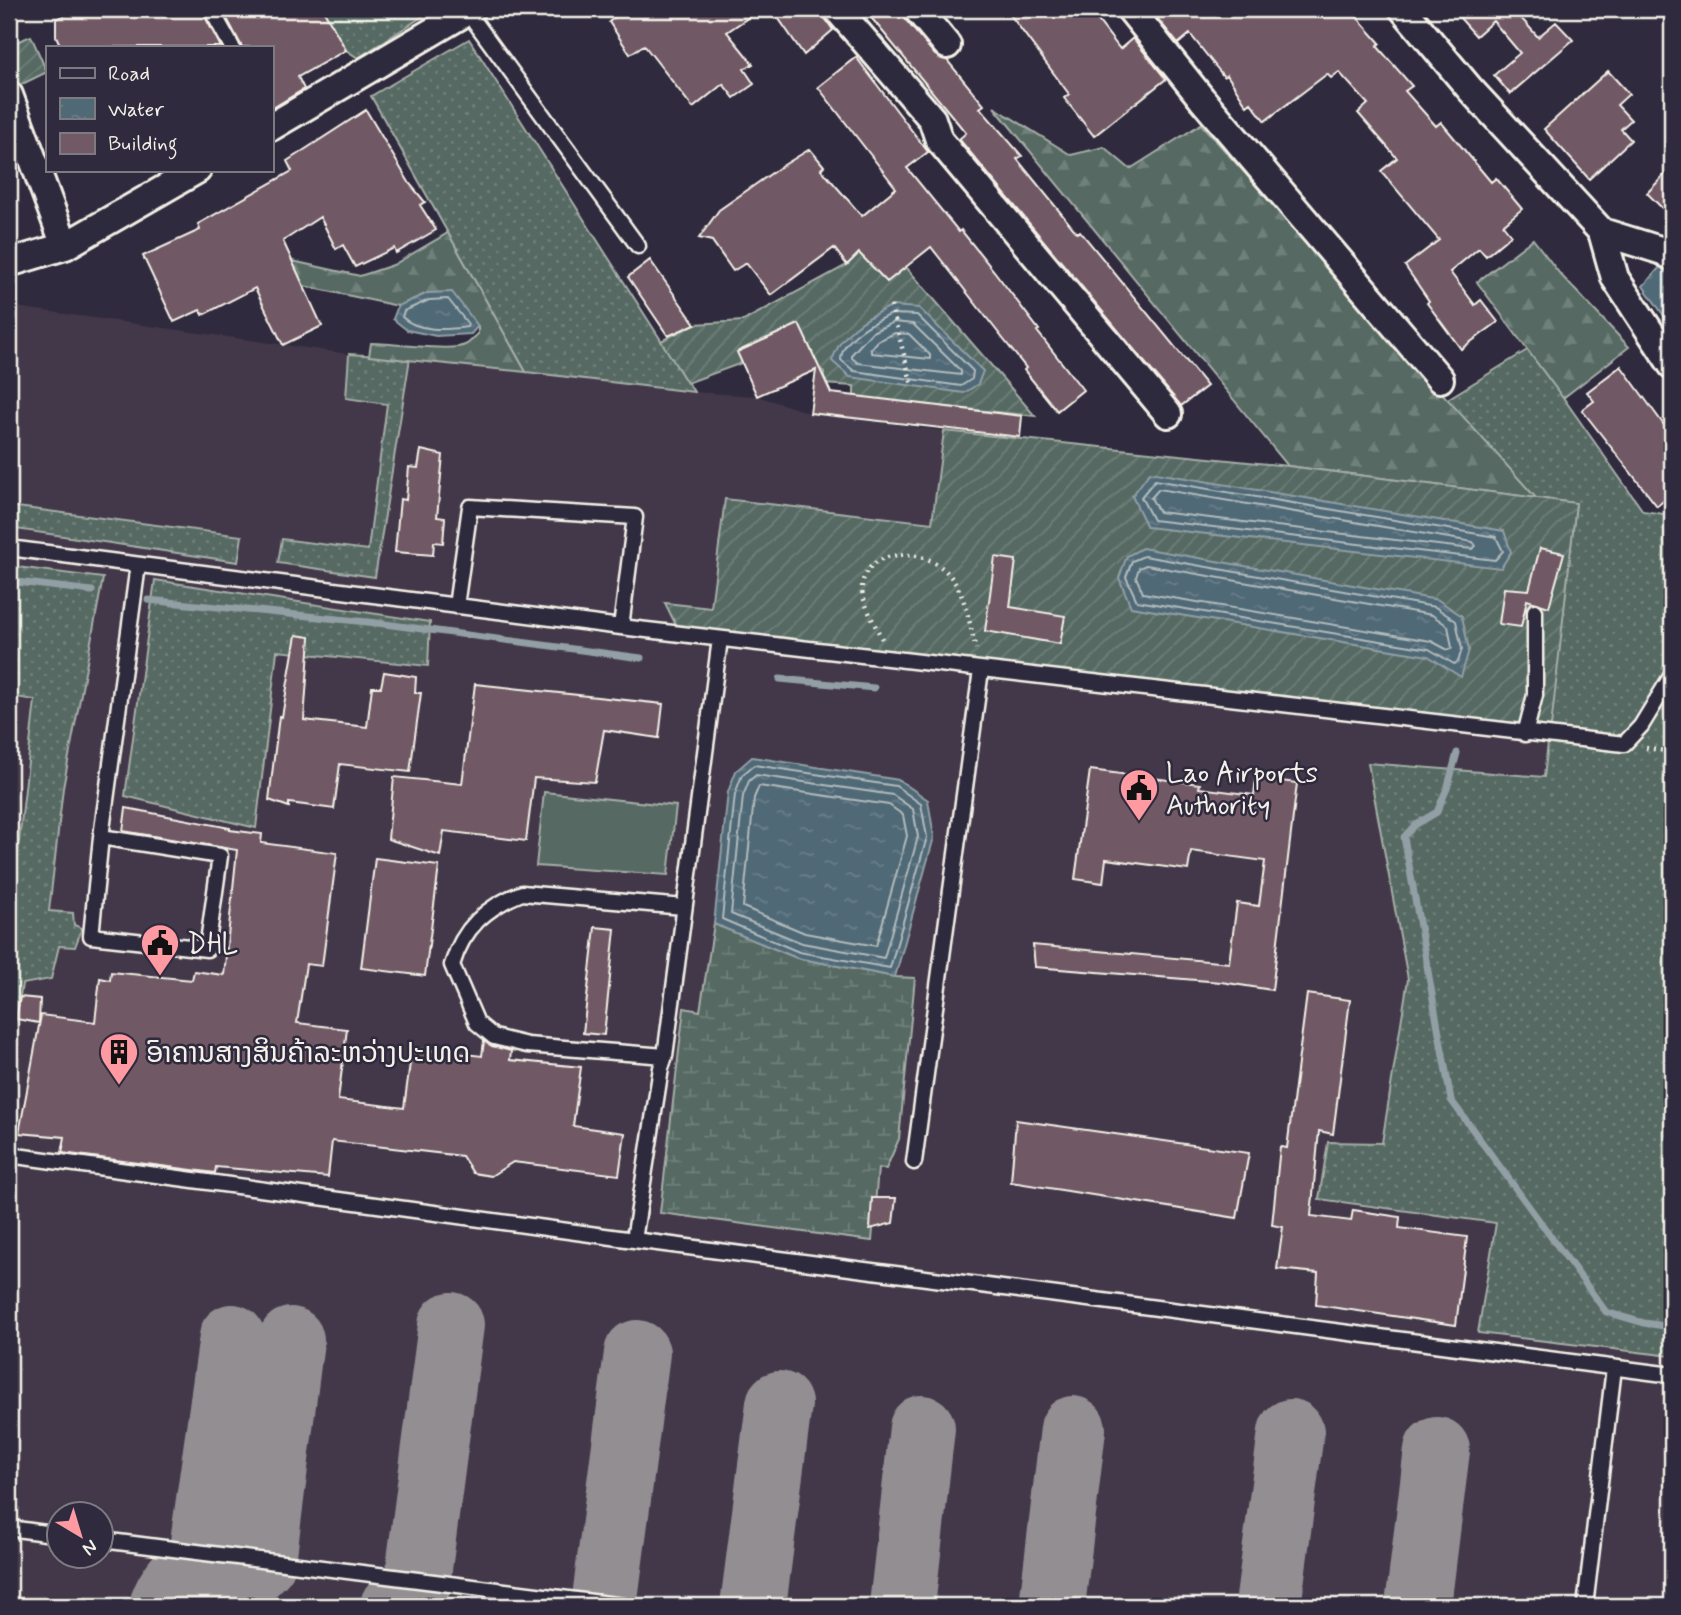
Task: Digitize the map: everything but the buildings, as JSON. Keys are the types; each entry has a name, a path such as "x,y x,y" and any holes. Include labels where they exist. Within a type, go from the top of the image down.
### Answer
{"street":[{"path":"837,9 932,119 939,140 1168,414"},
{"path":"917,9 947,45"},
{"path":"1130,9 1202,99 1440,379"},
{"path":"1403,9 1470,89 1602,232 1615,278 1672,365"},
{"path":"273,123 469,10"},
{"path":"9,95 65,246"},
{"path":"9,263 65,246 194,172"},
{"path":"1602,232 1663,251 1672,257"}],"lane":[{"path":"211,9 231,46"},
{"path":"469,10 638,246"},
{"path":"456,606 470,507 635,517 621,627"},
{"path":"9,548 621,627 1624,744 1641,726 1672,675"},
{"path":"101,837 220,856 207,949 91,936 101,837 138,565"},
{"path":"1525,734 1535,695 1535,611"},
{"path":"634,1240 665,1056 720,639"},
{"path":"914,1162 981,670"},
{"path":"665,1056 527,1045 494,1037 477,1023 452,965 457,948 476,920 501,901 522,893 684,907"},
{"path":"9,1155 634,1240 1672,1375"},
{"path":"1585,1606 1614,1368"},
{"path":"9,1528 46,1533"},
{"path":"116,1542 624,1606"}],"path":[{"path":"891,306 912,385"},
{"path":"890,659 862,592 864,574 872,562 887,556 916,556 940,566 957,585 981,670"}],"shaded area":[{"path":"9,306 349,354 410,358 694,392 757,396 810,413 944,431 1288,466 1672,515 1672,1606 9,1606"}],"green space":[{"path":"323,9 434,9 358,58 346,50"},
{"path":"31,36 46,72 16,87 9,67 9,45"},
{"path":"469,39 694,392 526,372 371,96"},
{"path":"994,107 1071,155 1104,147 1130,169 1201,124 1536,498 1288,466"},
{"path":"448,233 526,372 369,356 371,343 458,347 465,345 478,334 478,326 428,293 398,306 304,286 292,261 360,276 393,265"},
{"path":"1533,239 1560,274 1629,347 1563,398 1477,282"},
{"path":"859,253 887,282 906,267 1035,416 854,398 854,386 823,384 824,372 819,368 798,324 738,351 742,363 687,383 661,341 695,324 743,321 847,265"},
{"path":"1529,349 1643,511 1672,515 1672,1356 1478,1333 1496,1223 1319,1199 1328,1142 1382,1143 1408,979 1368,763 1544,777 1576,503 1536,498 1446,400"},
{"path":"349,354 410,358 375,577 278,563 282,539 368,550 387,404 346,398"},
{"path":"944,431 1288,466 1576,503 1551,727 688,631 675,623 665,603 711,608 725,499 932,523"},
{"path":"9,506 242,536 238,562 9,528"},
{"path":"9,566 103,578 63,788 49,911 73,913 74,925 82,928 75,947 59,946 51,979 22,984 9,1065 9,930 35,700 9,696"},
{"path":"155,580 430,622 428,666 277,651 256,828 125,796"},
{"path":"544,792 676,806 668,875 536,866"},
{"path":"714,924 797,958 895,977 915,978 899,1139 886,1169 878,1168 872,1241 660,1213 684,1008 700,1011"}],"water":[{"path":"1661,266 1672,275 1672,327 1643,286"},
{"path":"452,292 478,326 471,334 436,336 407,330 393,319 398,306 428,293"},
{"path":"891,306 919,308 983,371 978,384 964,393 850,377 832,361 847,334"},
{"path":"1150,472 1504,531 1511,552 1501,568 1147,527 1132,496"},
{"path":"1142,548 1438,600 1462,616 1469,650 1461,677 1428,656 1131,607 1119,578 1127,556"},
{"path":"752,757 899,780 928,800 934,837 895,977 797,958 714,924 728,792 736,771"}],"waterway":[{"path":"9,581 92,591"},
{"path":"148,600 377,623 641,658"},
{"path":"780,679 874,688"},
{"path":"1457,753 1437,812 1415,825 1404,837 1451,1100 1606,1312 1644,1323 1672,1327"}],"taxiway":[{"path":"393,1606 416,1591 451,1325"},
{"path":"162,1606 177,1578 201,1557 232,1337"},
{"path":"232,1606 249,1576 263,1562 291,1340"},
{"path":"604,1606 637,1353"},
{"path":"753,1606 779,1404"},
{"path":"902,1606 922,1428"},
{"path":"1052,1606 1073,1429"},
{"path":"1268,1606 1291,1432"},
{"path":"1418,1606 1437,1450"}],"place":[{"name":"Lao Airports Authority","path":"1139,822"},
{"name":"DHL","path":"160,977"},
{"name":"ົອາຄານສາງສິນຄ້າລະຫວ່າງປະເທດ","path":"119,1086"}]}
